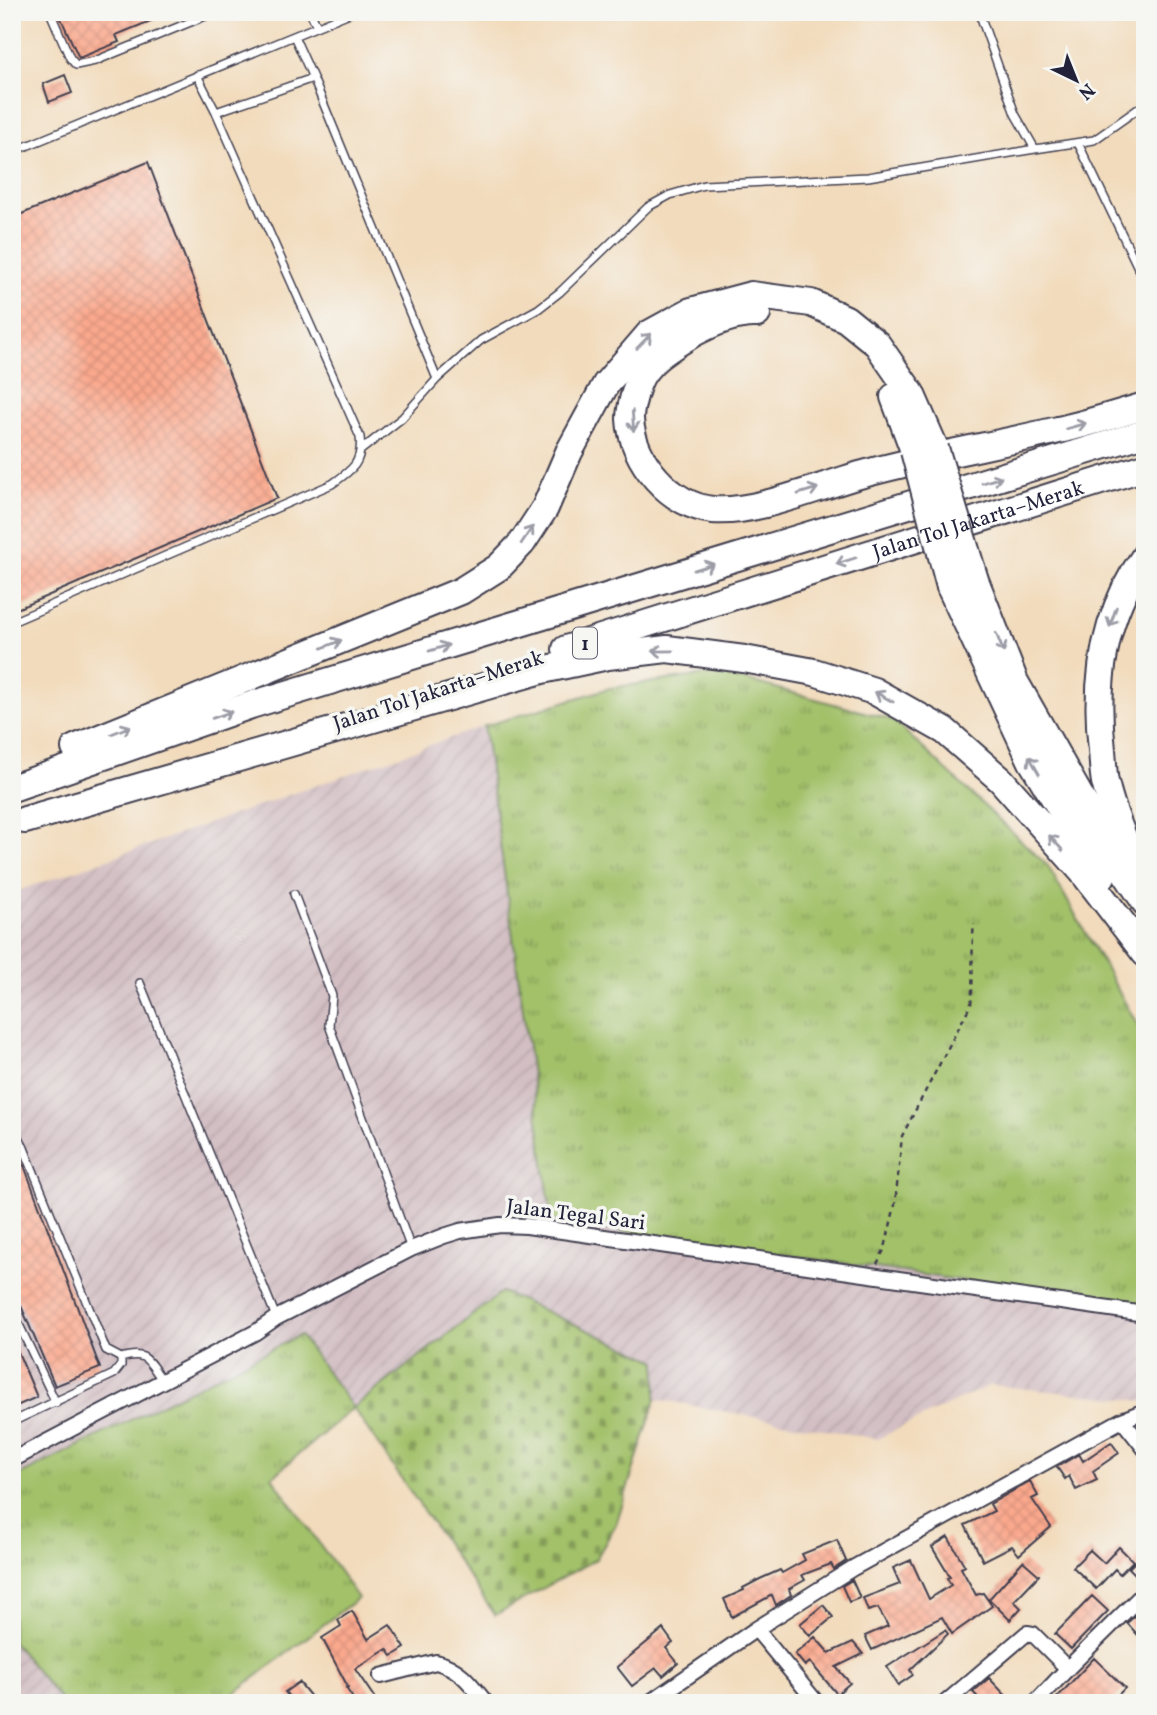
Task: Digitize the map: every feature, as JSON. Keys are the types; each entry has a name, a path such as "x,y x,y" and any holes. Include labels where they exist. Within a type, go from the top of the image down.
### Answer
{"highway":[{"path":"15,787 64,753 460,591 499,567 522,543 545,508 569,452 606,384 649,334 691,311 751,295 811,303 846,319 877,344 911,393 962,583 1032,762 1096,865 1145,952"},
{"path":"925,449 864,352 837,331 804,316 746,313 703,328 660,354 639,381 630,418 640,456 661,485 693,505 713,510 736,510 792,496 867,472 1061,430 1145,406"},
{"name":"Jalan Tol Jakarta–Merak","path":"15,787 265,701 1145,433"},
{"name":"Jalan Tol Jakarta–Merak","path":"19,822 1145,467"},
{"path":"1145,556 1122,593 1109,630 1101,665 1098,712 1105,782 1126,844 1145,886"},
{"path":"962,583 1049,745 1112,853 1145,902"},
{"path":"19,822 542,670 608,656 667,649 814,672 874,691 945,731 1001,780 1082,872 1145,952"}],"street":[{"name":"Jalan Tegal Sari","path":"12,1460 256,1332 276,1318 411,1249 469,1229 500,1225 527,1226 1145,1314"},
{"path":"649,1703 756,1629 853,1569 1122,1420 1145,1411"},
{"path":"1122,1420 1145,1448"},
{"path":"1035,1703 1145,1592"},
{"path":"756,1629 817,1703"},
{"path":"945,1703 1027,1633 1033,1634 1063,1664 1072,1665"},
{"path":"381,1676 436,1662 464,1676 486,1703"}],"lane":[{"path":"50,12 69,58 76,65 95,61 215,12"},
{"path":"310,12 317,26"},
{"path":"12,152 352,12"},
{"path":"979,12 1015,114 1035,149"},
{"path":"294,36 437,379"},
{"path":"12,622 332,484 350,471 360,457 360,437 355,424 197,75"},
{"path":"216,112 313,78"},
{"path":"361,450 402,418 437,379 481,340 538,309 560,292 648,207 670,195 704,185 868,177 1078,144 1094,140 1145,104"},
{"path":"1078,144 1145,282"},
{"path":"294,894 332,996 329,1025 411,1249"},
{"path":"141,983 276,1318"},
{"path":"12,1134 20,1139 24,1148 106,1350 121,1358 135,1354 142,1356 163,1380"},
{"path":"12,1310 56,1403"},
{"path":"12,1422 114,1374 121,1365 121,1358"}],"path":[{"path":"871,1276 885,1248 895,1205 902,1136 971,1004 974,924"}],"shaded area":[{"path":"484,726 552,1221 1145,1307 1145,1401 990,1385 877,1439 656,1399 657,1361 502,1292 353,1408 300,1335 12,1479 12,893"},
{"path":"12,1641 63,1703 12,1703"}],"green space":[{"path":"720,673 893,720 1048,866 1145,1038 1145,1307 552,1221 484,726 610,688"},
{"path":"502,1292 657,1361 656,1399 616,1524 596,1559 495,1615 353,1408"},
{"path":"300,1335 353,1408 272,1477 358,1598 232,1695 237,1703 63,1703 12,1641 12,1479"}],"building":[{"path":"58,12 170,13 116,35 119,42 79,58"},
{"path":"65,75 72,93 49,102 43,84"},
{"path":"148,162 277,498 12,611 12,218"},
{"path":"12,1141 25,1168 100,1368 55,1386 19,1301 12,1304"},
{"path":"12,1338 37,1397 12,1408"},
{"path":"1111,1442 1119,1453 1093,1471 1097,1480 1076,1490 1069,1476 1065,1479 1057,1467 1079,1454 1083,1461"},
{"path":"1030,1481 1038,1496 1032,1499 1051,1527 1019,1555 1012,1546 983,1561 965,1525 994,1511 990,1504"},
{"path":"948,1537 965,1566 961,1568 976,1595 983,1593 992,1606 952,1634 942,1617 872,1650 865,1636 888,1626 878,1608 868,1611 863,1598 900,1584 893,1568 911,1560 929,1599 951,1585 947,1578 950,1577 932,1547"},
{"path":"837,1540 846,1561 834,1569 831,1564 802,1575 805,1580 789,1589 791,1595 776,1605 772,1595 732,1617 724,1599 780,1570 782,1573 805,1560 802,1554"},
{"path":"1119,1547 1133,1561 1120,1574 1115,1569 1096,1589 1073,1567 1090,1550 1104,1563"},
{"path":"1145,1551 1145,1583 1144,1583 1129,1568"},
{"path":"1023,1561 1039,1575 1014,1601 1021,1608 1010,1620 989,1599"},
{"path":"852,1580 860,1598 849,1602 842,1586"},
{"path":"1092,1596 1108,1611 1071,1649 1055,1634"},
{"path":"823,1605 833,1617 810,1636 800,1624"},
{"path":"352,1611 368,1639 390,1625 405,1648 392,1656 387,1649 355,1669 378,1703 356,1703 322,1638 341,1626 338,1620"},
{"path":"1137,1614 1145,1623 1145,1643 1127,1623"},
{"path":"663,1629 673,1643 666,1648 678,1663 663,1676 656,1668 632,1686 617,1667"},
{"path":"945,1630 948,1634 910,1670 913,1675 898,1685 887,1667"},
{"path":"815,1637 829,1653 853,1642 863,1654 836,1667 850,1683 837,1694 810,1662 805,1666 795,1654"},
{"path":"1094,1658 1125,1688 1110,1703 1052,1703"},
{"path":"989,1678 1013,1703 983,1703 973,1692"},
{"path":"299,1682 316,1703 294,1703 285,1692"}]}
